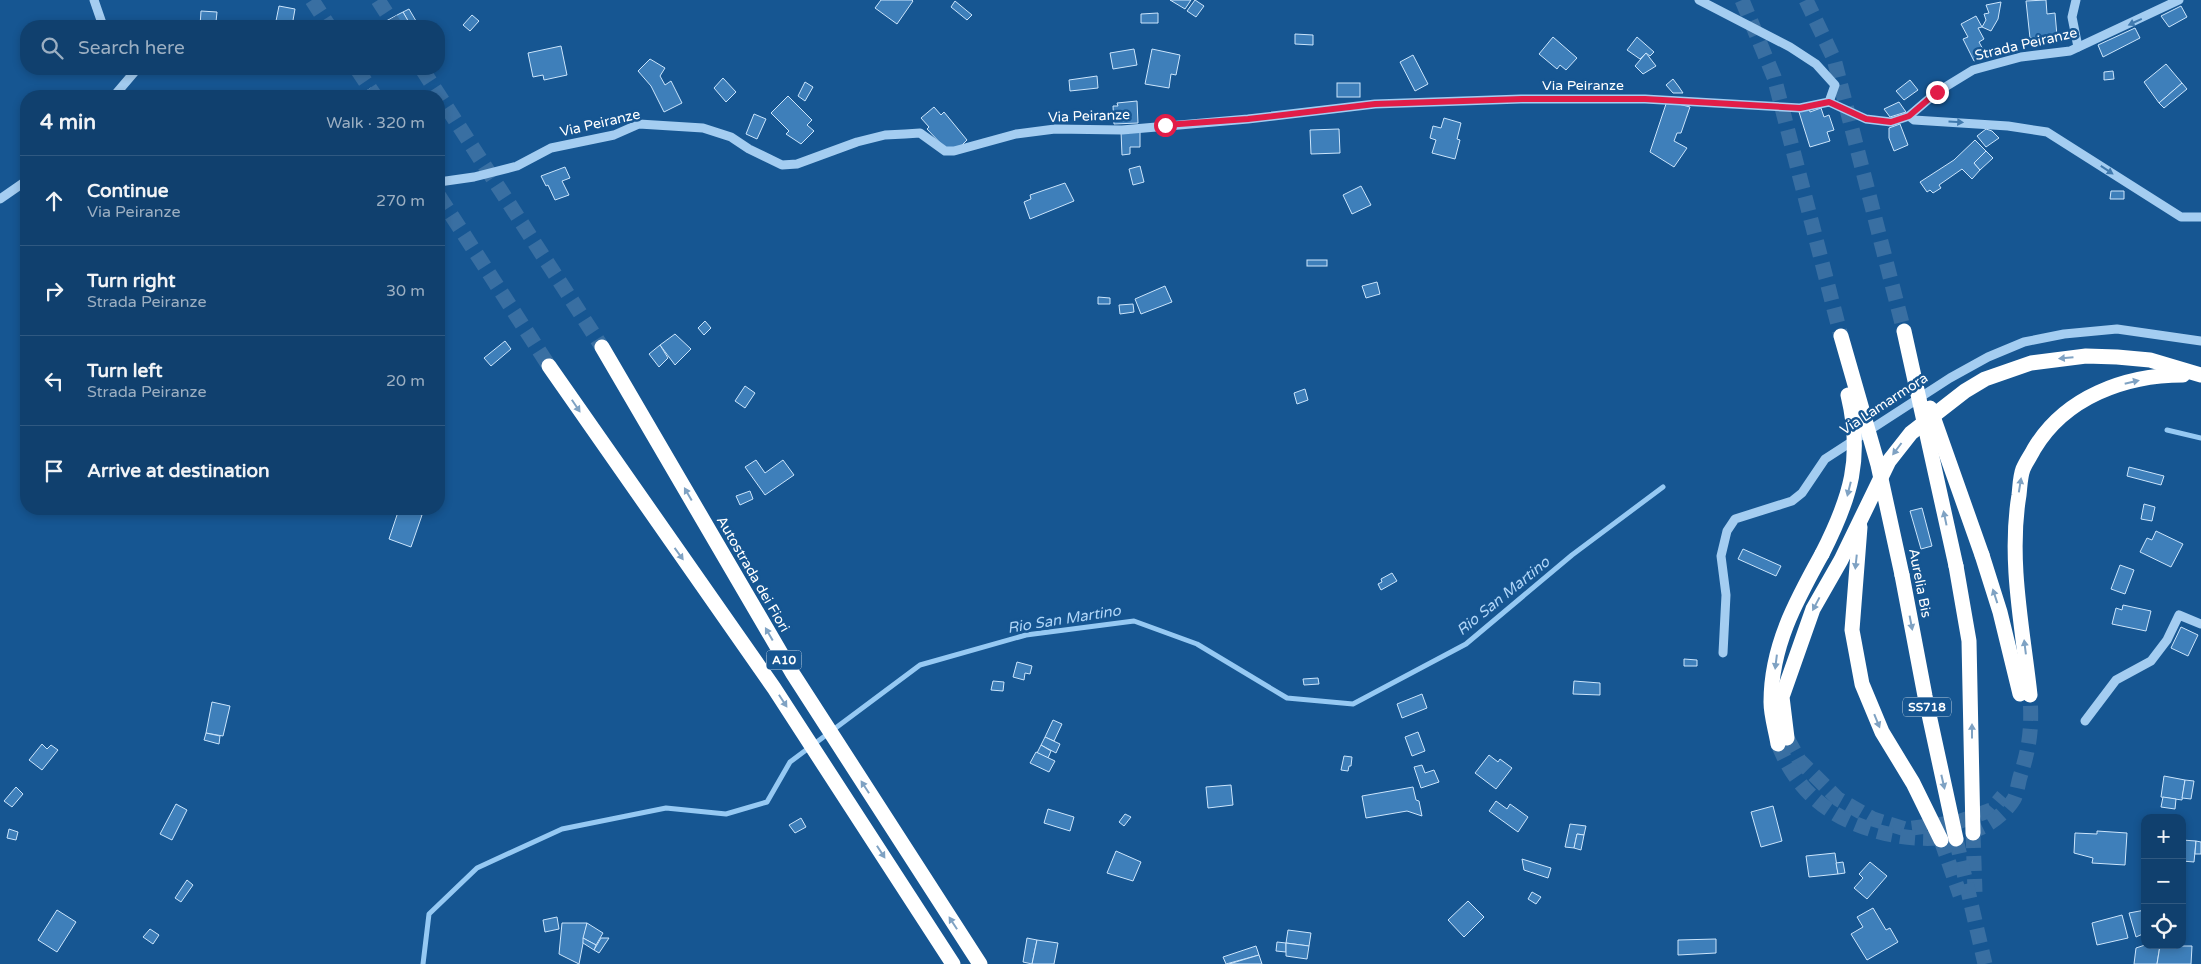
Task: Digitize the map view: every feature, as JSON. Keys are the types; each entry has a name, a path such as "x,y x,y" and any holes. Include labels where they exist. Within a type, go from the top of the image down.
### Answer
{"highway":[{"path":"1973,833 1969,641 1956,566 1904,331 1917,363 1942,446 1982,555 2025,695 2015,522 2023,469 2044,432 2062,414 2087,397 2112,387 2143,379 2167,375 2200,375"},
{"name":"Aurelia Bis","path":"1837,337 1878,465 1902,575 1927,706 1948,840 1882,732 1862,684 1852,630 1861,514 1841,560 1813,609 1782,697 1783,741 1771,702 1778,650 1789,615 1822,554 1847,497 1856,450 1852,411 1837,337"},
{"name":"Autostrada dei Fiori","path":"602,347 793,674 980,964"},
{"path":"1861,514 1888,461 1911,433 1951,400 1985,379 2031,363 2086,356 2150,360 2200,375"},
{"name":"A10","path":"548,366 774,688 953,964"}],"street":[{"path":"94,0 101,20"},
{"path":"1699,0 1790,47 1816,64 1835,85 1829,102"},
{"path":"2076,0 2072,17 2078,47"},
{"name":"Strada Peiranze","path":"1829,102 1866,119 1891,122 1909,116 1937,92 1973,70 2021,57 2070,51 2179,0"},
{"path":"119,90 131,75"},
{"name":"Via Peiranze","path":"445,181 474,177 517,166 551,148 614,135 639,124 703,128 731,137 749,149 782,164 797,164 857,142 885,135 920,133 945,151 954,151 1016,134 1055,130 1122,130 1248,119 1375,104 1522,99 1645,99 1800,108 1829,102"},
{"path":"1909,116 1914,120 2008,126 2047,132 2181,217 2201,217"},
{"path":"0,199 20,185"},
{"name":"Via Lamarmora","path":"1723,652 1726,595 1720,556 1727,531 1735,519 1792,501 1802,493 1825,459 1950,378 1988,357 2024,342 2064,334 2117,329 2201,341"},
{"path":"2085,721 2116,680 2150,661 2167,640 2179,616 2201,624"}],"building":[{"path":"881,0 913,1 897,24 875,8"},
{"path":"1170,0 1191,0 1185,9"},
{"path":"1195,0 1204,6 1196,17 1187,11"},
{"path":"2046,0 2047,14 2055,13 2057,36 2030,38 2026,1"},
{"path":"955,1 972,15 967,20 951,7"},
{"path":"2001,2 1998,19 1991,31 1982,27 1986,20 1984,14 1989,13 1986,5"},
{"path":"279,6 295,9 293,20 276,20"},
{"path":"2181,6 2187,17 2169,27 2161,16"},
{"path":"409,9 415,20 408,20 403,12"},
{"path":"201,11 217,12 216,20 200,20"},
{"path":"403,12 408,20 388,20"},
{"path":"1158,13 1158,23 1141,23 1141,14"},
{"path":"472,15 479,21 470,31 463,25"},
{"path":"1976,16 1982,27 1978,28 1984,39 1979,42 1986,55 1974,61 1963,39 1968,37 1961,24"},
{"path":"2135,28 2140,38 2103,57 2098,45"},
{"path":"1295,34 1313,35 1313,45 1295,44"},
{"path":"1553,37 1577,58 1566,70 1560,65 1557,69 1539,54"},
{"path":"1637,37 1654,52 1650,56 1646,53 1640,59 1627,50"},
{"path":"561,46 567,75 544,80 543,75 533,77 528,53"},
{"path":"1134,49 1137,65 1113,69 1110,53"},
{"path":"1152,49 1180,55 1176,75 1171,74 1169,88 1145,84"},
{"path":"1646,53 1656,66 1643,74 1635,66"},
{"path":"1413,55 1428,84 1415,91 1400,62"},
{"path":"650,59 665,68 660,76 665,85 671,81 682,103 664,112 651,86 638,71"},
{"path":"2166,64 2182,83 2159,103 2144,82"},
{"path":"2113,71 2114,79 2104,80 2104,72"},
{"path":"1097,76 1098,88 1070,91 1069,80"},
{"path":"723,78 736,92 726,102 714,88"},
{"path":"1673,79 1683,93 1673,93 1666,85"},
{"path":"1910,80 1918,90 1904,100 1896,91"},
{"path":"805,82 813,87 805,101 798,96"},
{"path":"1337,83 1360,83 1360,97 1337,97"},
{"path":"2182,83 2187,89 2164,108 2159,103"},
{"path":"788,96 812,120 807,125 814,131 801,144 786,134 789,131 771,113"},
{"path":"1137,101 1138,123 1114,124 1113,106 1118,106 1117,103"},
{"path":"1667,101 1690,107 1681,133 1677,133 1674,141 1687,148 1674,167 1650,152"},
{"path":"1899,102 1906,112 1890,117 1884,109"},
{"path":"934,107 941,115 944,112 967,140 960,147 945,148 927,129 929,127 921,118"},
{"path":"1809,108 1810,112 1821,108 1824,117 1829,115 1834,130 1827,132 1830,141 1810,147 1799,112"},
{"path":"754,114 766,119 757,139 746,134"},
{"path":"1444,118 1461,123 1457,139 1460,140 1455,159 1432,153 1436,140 1430,138 1433,126 1441,128"},
{"path":"1900,124 1908,145 1894,151 1889,138 1889,128"},
{"path":"1339,129 1340,153 1311,154 1310,130"},
{"path":"1986,129 1992,131 1999,138 1986,147 1977,136"},
{"path":"1121,131 1140,131 1140,147 1130,147 1130,154 1122,155"},
{"path":"1975,140 1986,151 1974,163 1980,170 1972,179 1962,169 1939,185 1941,188 1933,193 1930,190 1927,192 1920,182 1954,160"},
{"path":"1986,151 1993,158 1980,170 1974,163"},
{"path":"1140,166 1144,182 1133,185 1129,169"},
{"path":"565,167 570,178 562,181 569,195 555,200 548,185 546,186 541,176"},
{"path":"1065,183 1074,201 1030,219 1024,202 1031,199 1030,195"},
{"path":"1361,186 1371,205 1352,214 1343,195"},
{"path":"2111,191 2124,191 2124,199 2110,199"},
{"path":"1307,260 1327,260 1327,266 1307,266"},
{"path":"1377,282 1380,294 1366,298 1362,286"},
{"path":"1165,286 1172,302 1141,314 1135,299"},
{"path":"1098,297 1110,298 1110,304 1098,304"},
{"path":"1133,304 1134,312 1120,314 1119,305"},
{"path":"705,321 711,328 704,335 698,328"},
{"path":"675,334 691,349 675,365 660,345"},
{"path":"505,341 511,349 491,366 484,358"},
{"path":"660,345 668,358 659,367 649,354"},
{"path":"745,386 755,393 745,408 735,401"},
{"path":"1305,389 1308,400 1297,404 1294,393"},
{"path":"756,460 765,473 783,460 794,475 765,495 745,467"},
{"path":"2129,467 2164,476 2161,485 2127,476"},
{"path":"750,491 753,499 740,505 736,496"},
{"path":"2144,504 2155,507 2152,521 2141,519"},
{"path":"1922,508 1932,546 1921,549 1910,511"},
{"path":"397,515 422,515 411,547 389,539"},
{"path":"2156,531 2183,544 2171,567 2140,552 2147,538 2152,540"},
{"path":"1743,549 1781,566 1776,576 1738,559"},
{"path":"2120,565 2134,570 2125,594 2111,589"},
{"path":"1392,573 1397,581 1381,590 1378,584 1382,582 1381,579"},
{"path":"2123,605 2151,611 2146,631 2112,624 2116,608 2122,610"},
{"path":"2181,627 2198,635 2188,656 2171,648"},
{"path":"1684,659 1697,660 1697,666 1684,666"},
{"path":"1017,662 1032,666 1030,674 1025,673 1024,680 1013,677"},
{"path":"1318,678 1319,684 1304,685 1303,679"},
{"path":"993,681 1004,682 1003,691 991,690"},
{"path":"1574,681 1600,683 1600,695 1573,694"},
{"path":"1422,694 1427,708 1402,718 1397,704"},
{"path":"212,702 230,706 223,736 206,733"},
{"path":"1053,720 1062,724 1054,741 1045,737"},
{"path":"1418,732 1425,751 1412,756 1405,737"},
{"path":"206,733 220,736 219,744 204,740"},
{"path":"1045,737 1060,744 1056,753 1041,745"},
{"path":"42,744 47,749 51,745 58,750 42,770 29,760"},
{"path":"1041,745 1051,751 1048,758 1037,753"},
{"path":"1036,752 1055,761 1049,772 1030,763"},
{"path":"1489,755 1498,762 1500,759 1512,768 1496,789 1475,773"},
{"path":"1344,756 1352,757 1351,766 1349,766 1348,771 1341,770"},
{"path":"1422,765 1425,773 1434,770 1439,782 1421,788 1414,767"},
{"path":"2164,776 2185,780 2182,800 2161,797"},
{"path":"2185,780 2194,781 2191,799 2182,798"},
{"path":"1231,785 1233,805 1208,808 1206,787"},
{"path":"16,787 23,794 12,807 4,801"},
{"path":"1413,787 1416,800 1419,801 1422,816 1407,811 1366,818 1362,796"},
{"path":"2163,797 2176,799 2175,809 2161,807"},
{"path":"1496,801 1507,809 1510,804 1528,817 1518,832 1489,811"},
{"path":"176,804 187,810 172,840 160,834"},
{"path":"1773,806 1782,841 1761,847 1751,812"},
{"path":"1048,809 1074,817 1070,831 1044,823"},
{"path":"1125,814 1131,817 1124,826 1119,822"},
{"path":"801,818 806,827 795,833 789,825"},
{"path":"1570,824 1586,826 1584,835 1577,834 1574,848 1565,847"},
{"path":"9,829 18,832 16,840 7,838"},
{"path":"2097,831 2127,833 2125,865 2092,863 2093,858 2074,853 2075,833 2097,834"},
{"path":"1577,834 1584,835 1581,850 1574,848"},
{"path":"2186,840 2196,841 2194,862 2186,861"},
{"path":"2196,841 2201,842 2201,854 2195,854"},
{"path":"1116,851 1141,862 1133,881 1107,873"},
{"path":"1835,853 1838,874 1809,877 1806,856"},
{"path":"1522,859 1551,868 1548,878 1524,870"},
{"path":"1843,862 1845,873 1838,874 1836,863"},
{"path":"1870,862 1887,876 1867,899 1854,888 1863,878 1859,874"},
{"path":"187,880 193,885 181,902 175,898"},
{"path":"1532,892 1541,897 1536,904 1528,899"},
{"path":"1468,901 1484,917 1464,937 1448,920"},
{"path":"1873,908 1886,930 1890,928 1898,942 1867,960 1851,934 1863,927 1857,917"},
{"path":"57,910 76,922 57,952 38,940"},
{"path":"2141,911 2141,935 2136,937 2129,913"},
{"path":"2122,915 2128,938 2097,945 2092,923"},
{"path":"557,917 559,929 545,932 543,920"},
{"path":"562,923 587,923 579,964 559,954"},
{"path":"587,923 603,933 596,945 583,938"},
{"path":"150,929 159,935 153,944 143,937"},
{"path":"1288,930 1311,933 1309,946 1286,943"},
{"path":"583,938 596,945 594,950 583,943"},
{"path":"601,938 609,938 599,953 594,950"},
{"path":"1027,938 1037,940 1032,964 1023,962"},
{"path":"1716,939 1716,953 1678,955 1678,940"},
{"path":"1037,940 1058,943 1054,964 1032,964"},
{"path":"1277,942 1286,943 1286,952 1276,951"},
{"path":"1286,943 1309,946 1307,959 1286,956"},
{"path":"1256,946 1259,955 1226,964 1223,957"},
{"path":"2141,946 2141,949 2159,949 2157,964 2134,964 2136,948"},
{"path":"2186,946 2192,946 2191,964 2157,964 2160,949 2186,949"},
{"path":"1259,955 1262,964 1229,964"}],"waterway":[{"name":"Rio San Martino","path":"2167,430 2201,438"},
{"name":"Rio San Martino","path":"423,964 429,914 477,868 562,829 666,808 726,814 767,802 790,762 920,665 1026,635 1134,621 1197,644 1287,698 1353,704 1466,644 1572,555 1663,487"}],"tunnel":[{"path":"312,0 325,20"},
{"path":"378,0 391,20"},
{"path":"1742,0 1774,77 1841,336"},
{"path":"1806,0 1834,59 1904,331"},
{"path":"361,75 371,90"},
{"path":"426,75 436,90"},
{"path":"445,105 602,347"},
{"path":"445,205 549,366"},
{"path":"1778,744 1793,773 1806,790 1831,811 1851,822 1875,831 1901,836 1927,838 1953,836 1977,829 1998,817 2014,799 2028,746 2031,718 2030,695"},
{"path":"1787,738 1799,760 1838,799 1873,819 1905,829 1958,822 1991,810 2003,796"},
{"path":"1973,833 1975,892"},
{"path":"1956,839 1985,964"},
{"path":"1941,840 1960,895"}],"route":[{"path":"1165,125 1248,119 1375,104 1522,99 1645,99 1688,103 1800,108 1829,102 1866,119 1891,122 1909,116 1937,92"}]}
